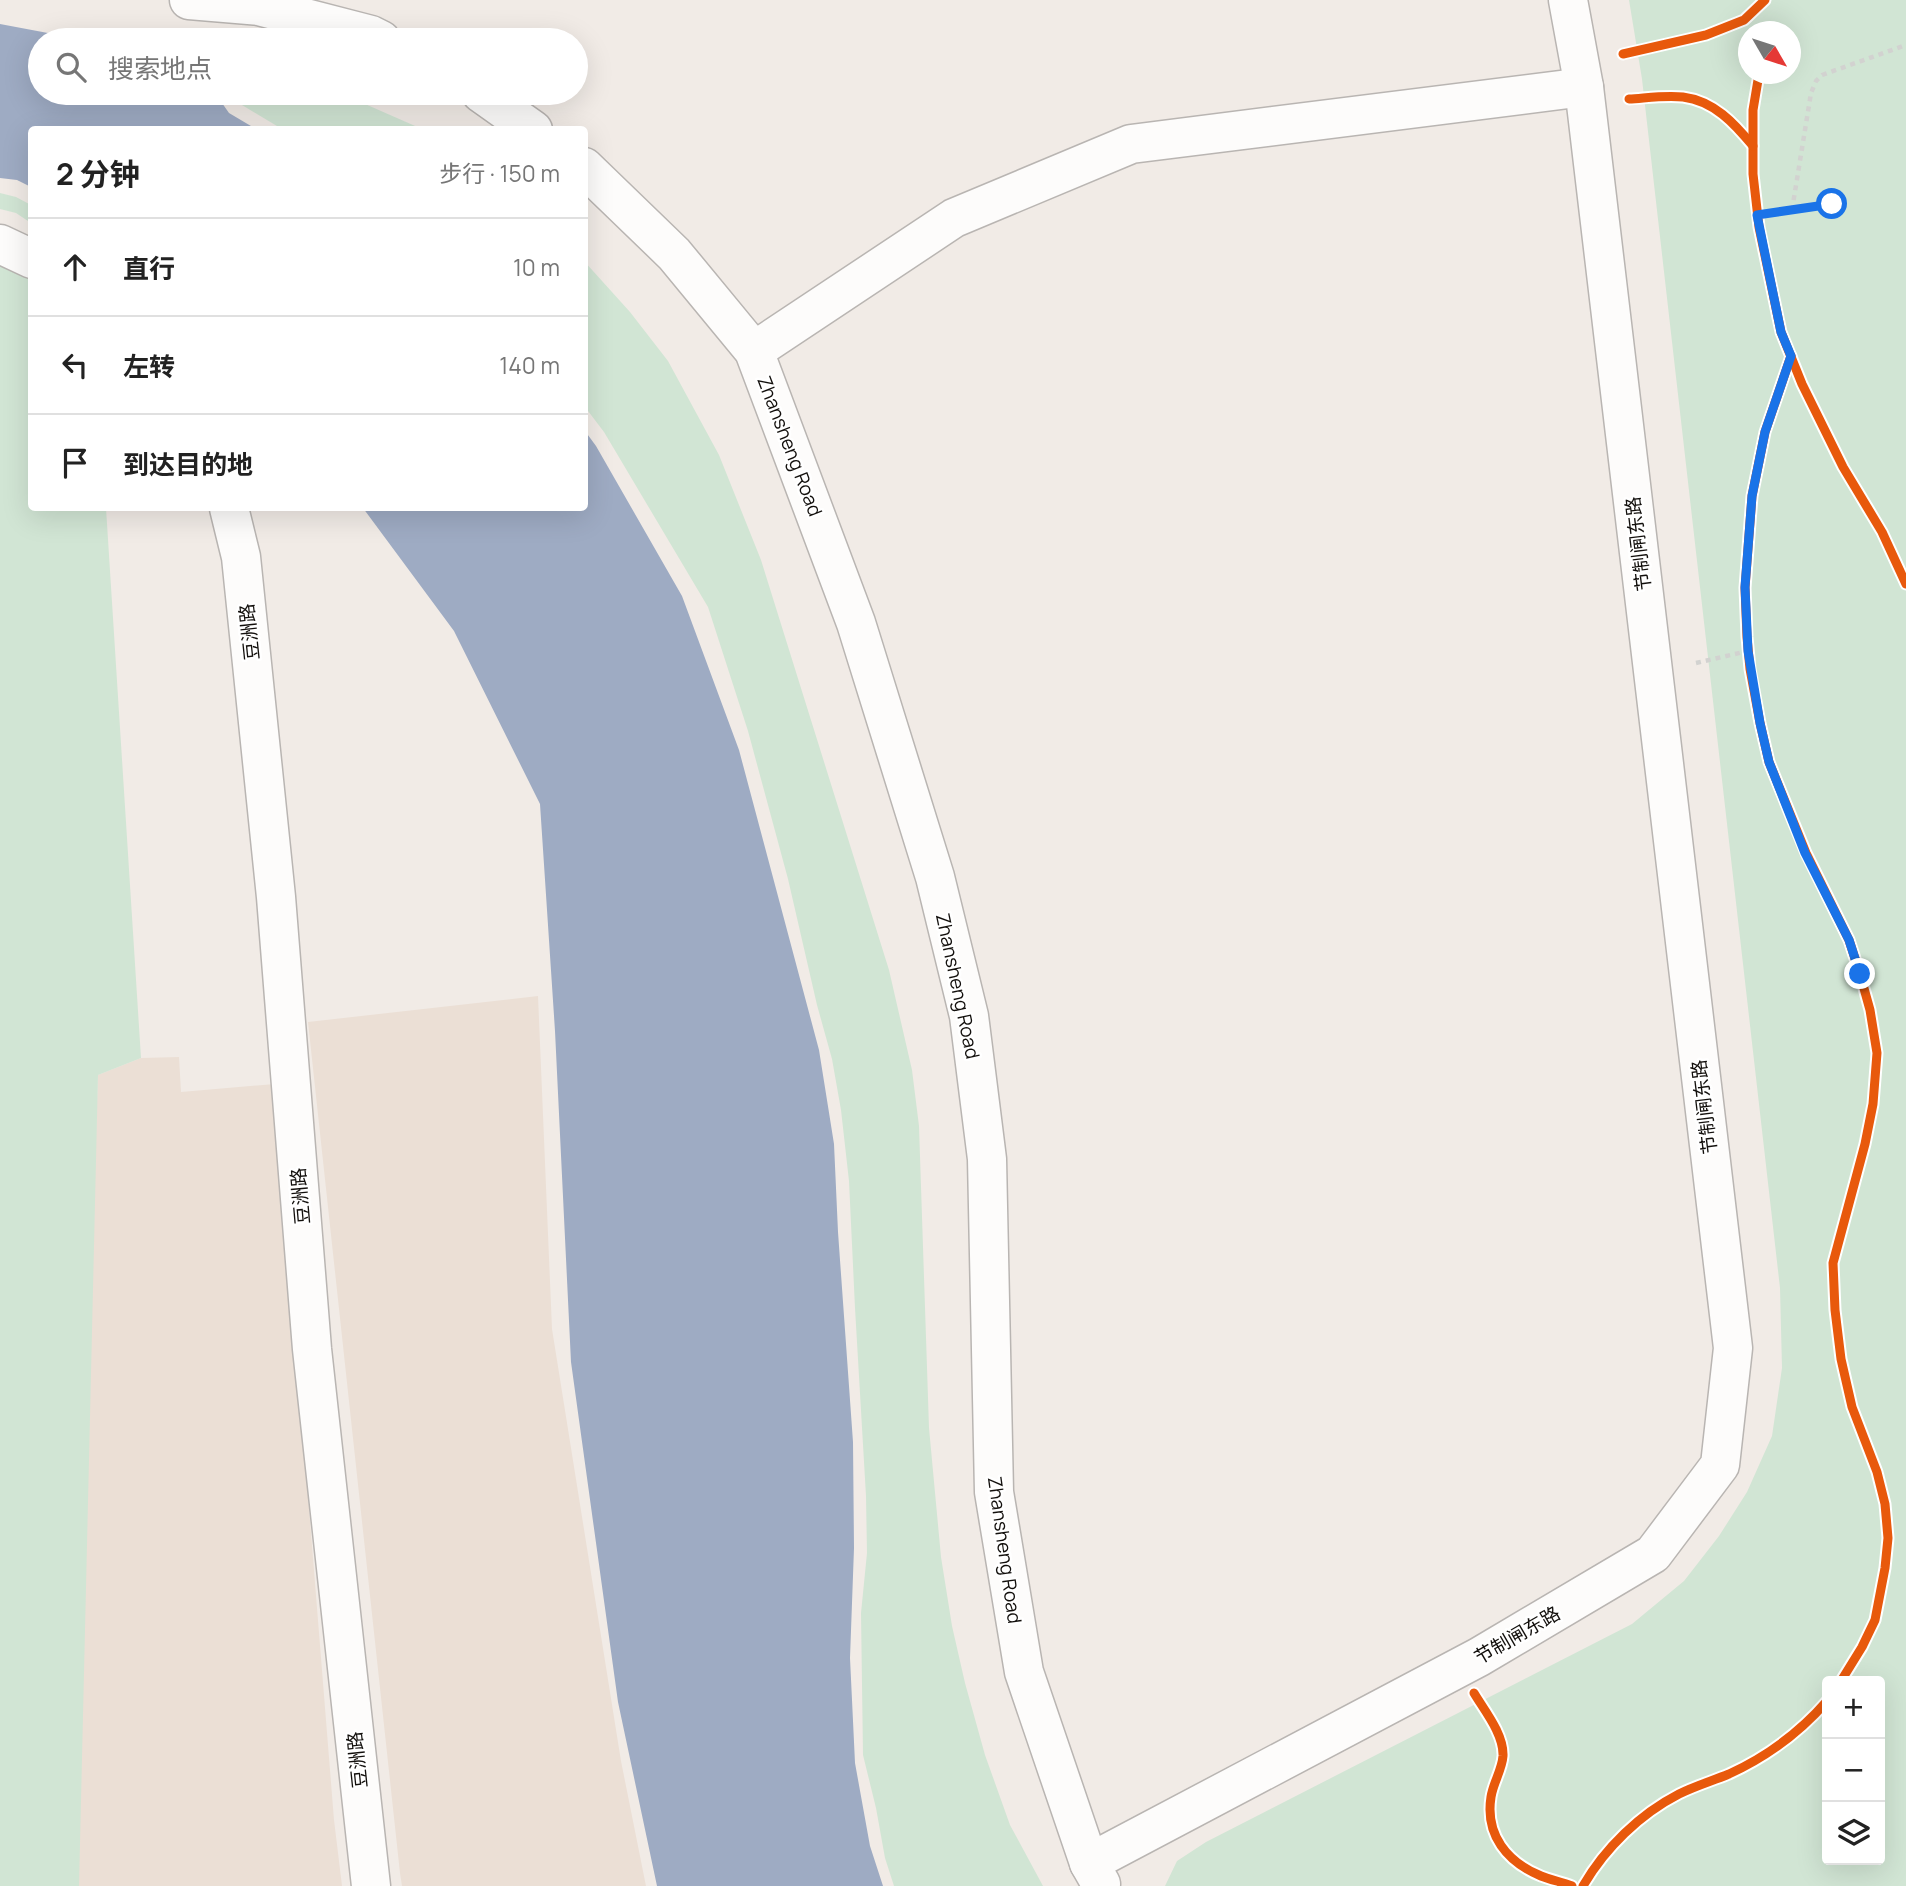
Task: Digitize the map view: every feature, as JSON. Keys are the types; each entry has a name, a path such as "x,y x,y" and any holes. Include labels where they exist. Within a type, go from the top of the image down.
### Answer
{"street":[{"path":"189,0 259,6 344,28"},
{"name":"节制闸东路","path":"1095,1875 1479,1657 1653,1554 1720,1465 1733,1348 1584,87 1568,0"},
{"path":"754,351 954,218 1131,144 1584,87"},
{"path":"498,105 527,126"},
{"name":"Zhansheng Road","path":"588,171 674,254 754,351 856,623 935,877 968,1016 987,1159 994,1492 1024,1672 1095,1875"},
{"path":"0,244 28,257"},
{"name":"豆洲路","path":"230,511 242,556 276,897 312,1349 371,1886"}],"path":[{"path":"1792,210 1811,93 1816,81 1822,75 1906,45"},
{"path":"1756,201 1759,227"},
{"path":"1757,215 1832,204"},
{"path":"1696,663 1748,652"}],"shaded area":[{"path":"538,996 552,1329 621,1761 646,1886 402,1886 308,1022"},
{"path":"179,1057 181,1092 275,1084 334,1820 342,1886 69,1886 98,1075 141,1058"}],"green space":[{"path":"1629,0 1906,0 1906,1886 1165,1886 1177,1861 1206,1842 1632,1624 1684,1581 1719,1536 1747,1492 1772,1436 1782,1368 1780,1288 1642,79"},
{"path":"242,105 367,105 415,126 277,126"},
{"path":"0,193 16,197 28,203 28,221 16,213 0,209"},
{"path":"0,259 28,277 28,511 106,511 141,1058 98,1075 79,1886 0,1886"},
{"path":"588,265 630,312 668,361 719,455 761,560 889,970 912,1070 919,1126 929,1428 941,1557 952,1626 985,1755 1010,1825 1043,1886 894,1886 885,1858 863,1755 861,1613 867,1553 866,1496 849,1181 832,1059 748,731 708,607 604,432 588,411"}],"water":[{"path":"0,24 28,29 28,105 223,105 229,113 251,126 28,126 28,186 17,180 0,178"},
{"path":"588,435 682,596 739,750 819,1050 834,1144 853,1442 854,1548 850,1658 855,1763 870,1846 883,1886 657,1886 618,1702 571,1362 555,1031 540,804 454,631 365,511 588,511"}],"cycle path":[{"path":"1623,54 1706,35 1744,20 1765,0"},
{"path":"1757,84 1753,110 1753,174 1759,227 1781,332 1802,384 1843,467 1882,532 1906,584"},
{"path":"1629,99 1663,96 1694,99 1714,108 1731,121 1753,146"},
{"path":"1791,356 1765,432 1752,496 1745,588 1750,669 1769,762 1806,853 1849,940 1870,1010 1877,1053 1873,1104 1865,1144 1833,1263 1841,1359 1852,1407 1877,1472 1885,1504 1888,1538 1875,1620 1844,1676"},
{"path":"1474,1693 1493,1723 1502,1748 1502,1761 1491,1797 1490,1811 1495,1835 1501,1846 1518,1863 1541,1876 1572,1886"},
{"path":"1583,1886 1613,1845 1651,1811 1679,1794 1756,1760 1794,1733 1822,1706"}],"route":[{"path":"1832,204 1757,215 1781,332 1791,356 1765,432 1752,496 1745,587 1750,669 1769,762 1805,853 1849,940 1860,974"}]}
